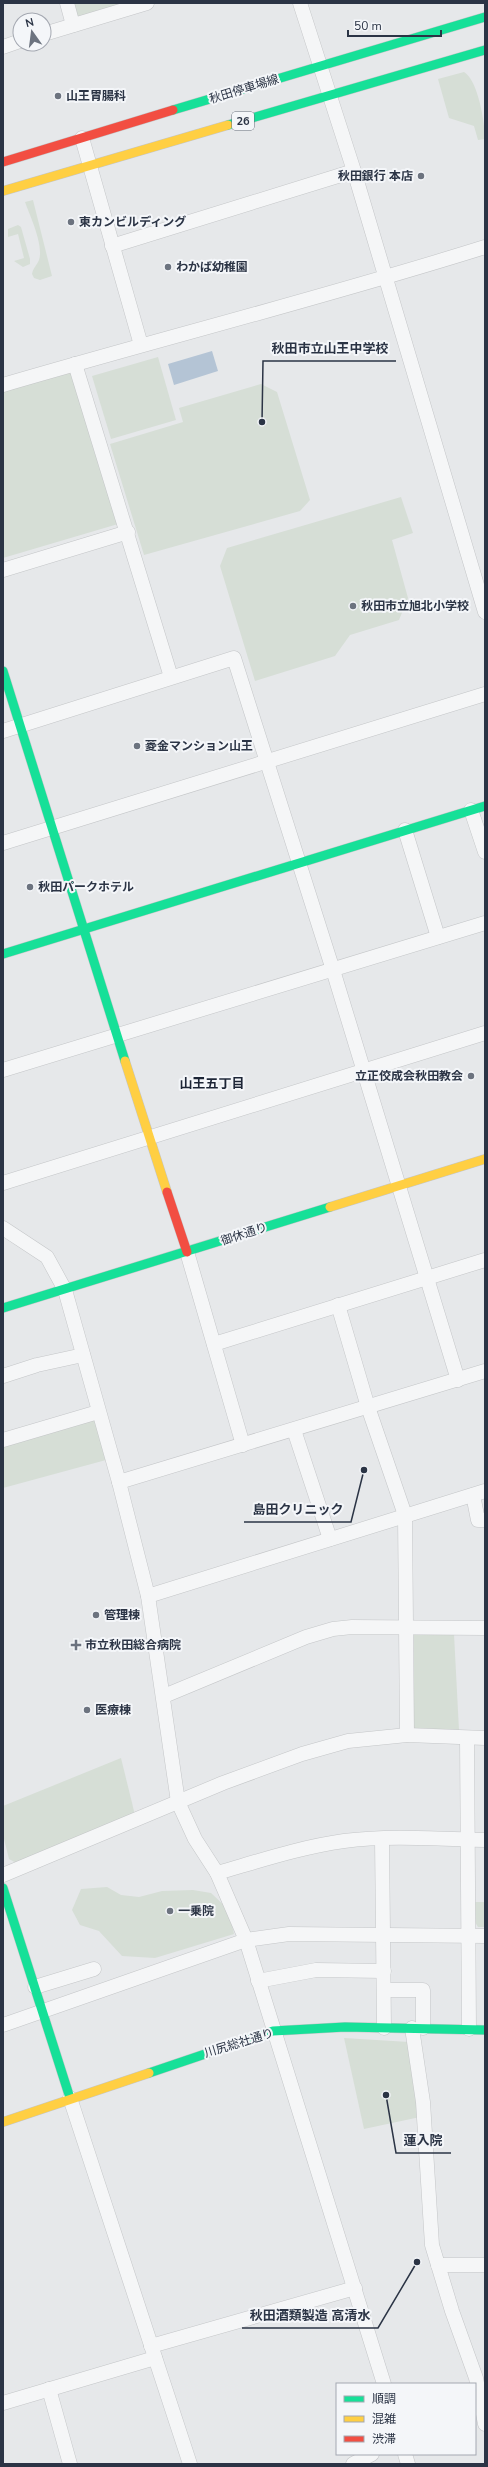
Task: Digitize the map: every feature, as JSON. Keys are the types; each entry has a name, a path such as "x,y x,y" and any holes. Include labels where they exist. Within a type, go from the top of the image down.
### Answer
{"street":[{"path":"67,3 73,25"},
{"path":"52,32 147,3"},
{"path":"300,3 354,171 479,574 485,612"},
{"name":"秋田停車場線","path":"3,162 320,65 480,18"},
{"name":"26","path":"3,191 484,49"},
{"path":"82,138 141,344"},
{"path":"112,246 354,171"},
{"path":"3,385 141,344 386,278 485,246"},
{"path":"75,364 128,532 171,678"},
{"path":"3,570 128,532"},
{"path":"3,731 234,658 333,970 362,1071 428,1277 458,1380"},
{"path":"3,671 149,1139 187,1252 243,1445"},
{"path":"3,843 485,694"},
{"path":"3,954 485,806"},
{"path":"472,810 485,852"},
{"path":"405,830 438,937"},
{"path":"3,1070 485,923"},
{"path":"3,1183 149,1139 485,1033"},
{"name":"御休通り","path":"3,1308 485,1159"},
{"path":"3,1228 47,1257 65,1290 98,1412 119,1482 148,1596 164,1696 178,1802 195,1839 217,1873 246,1940 273,2031 384,2383"},
{"path":"214,1344 485,1260"},
{"path":"338,1305 368,1407 406,1515 408,1735"},
{"path":"3,1376 37,1365 83,1355"},
{"path":"119,1482 485,1371"},
{"path":"3,1440 98,1412"},
{"path":"294,1430 330,1539"},
{"path":"148,1596 479,1493 478,1520 485,1520"},
{"path":"164,1696 306,1637 333,1629 352,1627 485,1628"},
{"path":"3,1875 222,1783 302,1754 348,1741 408,1735 485,1738"},
{"path":"466,1738 469,2029"},
{"path":"217,1873 316,1846 382,1839 485,1840"},
{"path":"382,1839 384,2028"},
{"path":"3,1888 190,2464"},
{"path":"3,2025 246,1940 289,1934 485,1936"},
{"path":"35,1987 94,1969"},
{"path":"258,1981 316,1970 384,1971"},
{"path":"384,1990 423,1990 418,2028 432,2244 452,2311 476,2378 485,2424"},
{"name":"川尻総社通り","path":"3,2122 70,2098 273,2031 311,2028 418,2028 485,2030"},
{"path":"438,2265 485,2265"},
{"path":"3,2403 49,2389 153,2352 355,2288"},
{"path":"49,2389 70,2464"},
{"path":"353,2464 370,2455"}],"shaded area":[{"path":"72,3 127,3 77,18"},
{"path":"464,72 469,77 477,92 484,123 485,139 478,140 474,126 449,118 438,79"},
{"path":"33,200 52,276 40,280 34,278 32,274 39,260 40,247 36,231 25,202"},
{"path":"18,225 21,227 30,259 30,264 23,267 14,261 24,258 18,234 8,237 8,229"},
{"path":"158,357 176,420 111,439 92,376"},
{"path":"72,369 118,524 3,558 3,389"},
{"path":"261,384 277,392 310,500 300,511 144,555 110,444 183,422 179,408"},
{"path":"401,497 413,533 392,540 408,598 399,620 350,635 335,656 255,681 220,566 227,548"},
{"path":"94,1418 106,1460 3,1488 3,1446"},
{"path":"414,1633 454,1634 459,1730 414,1728"},
{"path":"121,1758 135,1815 20,1865 9,1859 3,1835 3,1806"},
{"path":"107,1887 121,1895 139,1897 162,1891 193,1890 211,1893 229,1910 234,1934 155,1958 122,1956 99,1931 80,1925 72,1910 81,1889"},
{"path":"473,1902 485,1902 485,1927 478,1927 473,1919"},
{"path":"344,2038 409,2042 420,2117 364,2129"}],"water":[{"path":"212,351 218,371 174,385 168,364"}],"traffic: fast":[{"path":"173,110 485,17"},
{"path":"228,125 485,50"},
{"path":"3,671 125,1061"},
{"path":"3,954 485,806"},
{"path":"3,1308 330,1207"},
{"path":"3,1888 70,2098"},
{"path":"149,2073 273,2031 345,2027 485,2030"}],"traffic: slow":[{"path":"3,191 228,125"},
{"path":"125,1061 167,1192"},
{"path":"330,1207 485,1159"},
{"path":"3,2122 149,2073"}],"traffic: jam":[{"path":"3,162 173,110"},
{"path":"167,1192 187,1252"}],"place":[{"name":"山王胃腸科","path":"58,96"},
{"name":"秋田銀行 本店","path":"421,176"},
{"name":"東カンビルディング","path":"71,222"},
{"name":"わかば幼稚園","path":"168,267"},
{"name":"秋田市立山王中学校","path":"262,422"},
{"name":"秋田市立旭北小学校","path":"353,606"},
{"name":"菱金マンション山王","path":"137,746"},
{"name":"秋田パークホテル","path":"30,887"},
{"name":"立正佼成会秋田教会","path":"471,1076"},
{"name":"島田クリニック","path":"364,1470"},
{"name":"管理棟","path":"96,1615"},
{"name":"市立秋田総合病院","path":"76,1645"},
{"name":"医療棟","path":"87,1710"},
{"name":"一乗院","path":"170,1911"},
{"name":"蓮入院","path":"386,2095"},
{"name":"秋田酒類製造 高清水","path":"417,2262"}],"district":[{"name":"山王五丁目","path":"212,1084"}]}
